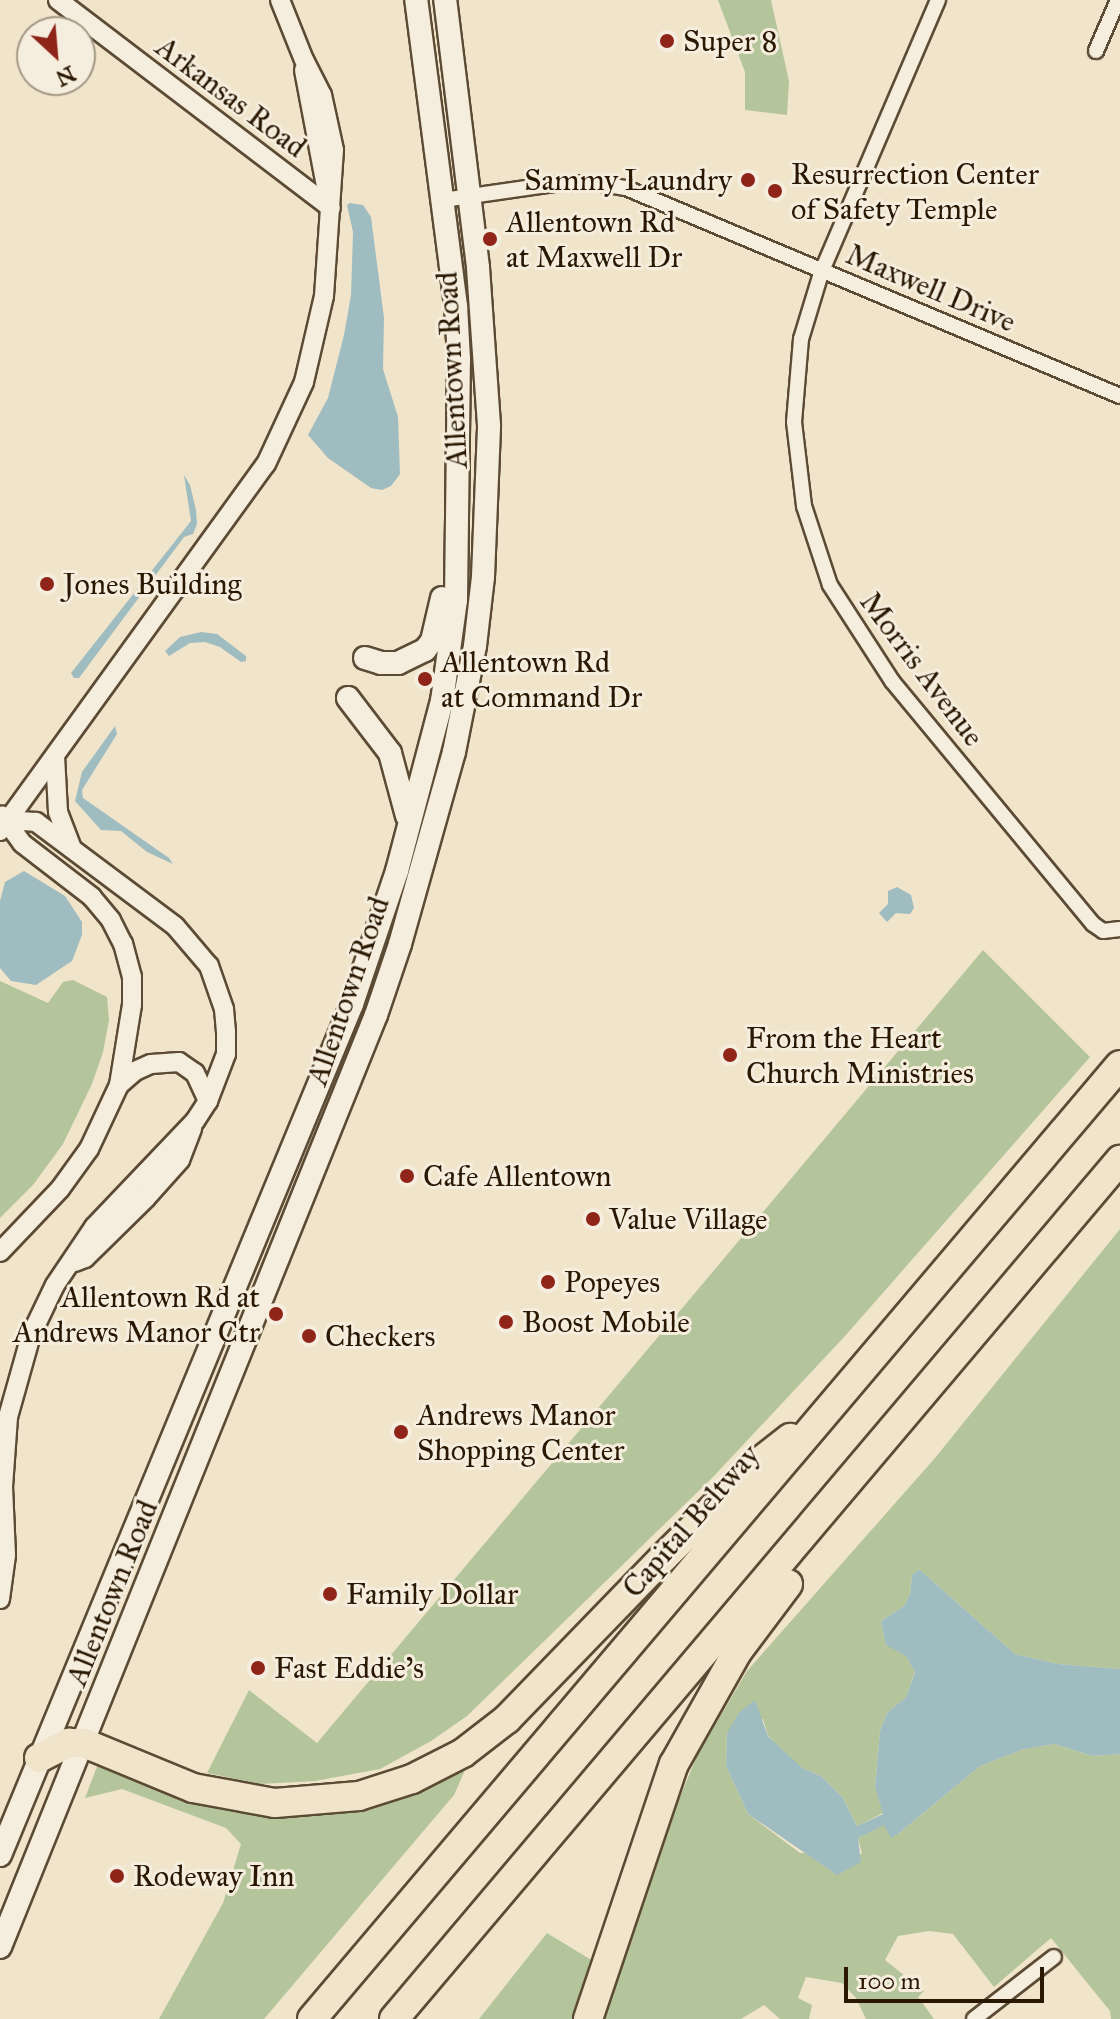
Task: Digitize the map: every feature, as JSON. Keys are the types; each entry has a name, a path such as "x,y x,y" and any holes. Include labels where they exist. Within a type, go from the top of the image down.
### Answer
{"highway":[{"name":"Capital Beltway","path":"312,2019 1120,1065"},
{"path":"394,2019 1120,1160"},
{"path":"39,1758 64,1744 84,1743 193,1788 275,1803 359,1796 430,1772 471,1748 507,1719 762,1460 843,1395"},
{"path":"588,2019 674,1764 716,1684 752,1629 792,1579 839,1495"}],"main road":[{"name":"Allentown Road","path":"0,1855 144,1514 352,1004 409,825 444,686 456,600 459,490 457,319 416,0"},
{"name":"Allentown Road","path":"0,1947 376,1015 400,944 454,752 475,646 488,480 487,373 470,196 445,0"},
{"path":"365,658 381,663 410,660 432,641 459,490"},
{"path":"348,698 390,753 409,825"}],"street":[{"name":"Arkansas Road","path":"58,0 331,208"},
{"path":"3,821 55,756 184,580 266,464 291,416 314,347 324,296 331,208 304,83 304,60 280,0"},
{"name":"Morris Avenue","path":"938,0 822,270 801,339 794,422 804,506 830,585 862,639 909,703 1093,924 1110,932 1120,929"},
{"path":"1096,51 1118,0"},
{"name":"Maxwell Drive","path":"443,200 544,185 612,184 1120,396"},
{"path":"55,756 58,812 72,848"},
{"path":"0,1599 6,1555 3,1460 12,1397 31,1335 68,1265 103,1217 195,1121 208,1101 226,1054 224,1009 209,966 198,950 162,915 36,822 3,821"},
{"path":"0,1252 77,1168 104,1121 119,1085 132,1005 132,977 123,944 111,920 92,897 22,843 3,821"},
{"path":"119,1085 151,1064 179,1062 195,1073 208,1101"},
{"path":"974,2019 1054,1957"}],"green space":[{"path":"718,0 771,0 789,81 787,115 745,110 745,72"},
{"path":"983,950 1090,1057 845,1336 713,1477 467,1716 431,1741 380,1769 315,1781 260,1784 207,1773 249,1690 317,1743"},
{"path":"73,980 107,997 109,1020 103,1052 92,1084 63,1144 33,1185 0,1218 0,981 48,1003 63,982"},
{"path":"1120,1229 1120,1669 1058,1664 1015,1654 919,1569 912,1575 910,1594 904,1606 881,1621 886,1644 906,1656 915,1671 906,1697 887,1713 880,1731 875,1787 883,1813 857,1826 843,1798 821,1776 802,1768 783,1752 768,1735 763,1719 727,1733 726,1766 748,1814 800,1853 862,1854 858,1838 884,1824 898,1834 980,1766 1024,1749 1055,1744 1092,1756 1120,1754 1120,2019 1111,2019 1110,2011 1051,1938 994,1987 953,1934 929,1931 898,1936 885,1960 924,1991 918,1997 934,2019 866,2019 856,1998 842,1983 806,1977 798,1998 812,2005 809,2019 780,2019 764,2005 741,2019 599,2019 655,1857 697,1756 747,1671 935,1458"},
{"path":"469,1761 454,1795 264,2019 159,2019 223,1903 241,1844 226,1828 122,1789 85,1798 98,1764 261,1811"},
{"path":"547,1933 593,1961 574,2019 479,2019"}],"water":[{"path":"347,205 363,205 371,217 384,318 383,369 398,417 400,474 391,486 382,490 371,488 328,458 308,435 328,398 344,335 351,295 353,232"},
{"path":"184,475 190,485 196,510 197,524 193,534 184,537 79,678 74,678 71,673 191,521"},
{"path":"201,632 217,634 246,656 246,661 241,662 220,647 205,642 190,643 169,656 165,651 180,637"},
{"path":"115,726 117,734 82,790 83,798 169,858 173,864 147,852 121,831 101,830 75,801 82,772"},
{"path":"24,871 65,896 82,922 82,935 72,961 36,985 11,981 0,968 0,901 5,882"},
{"path":"897,887 911,895 914,908 910,914 896,913 887,922 879,913 888,904 888,891"},
{"path":"919,1569 1015,1654 1058,1664 1120,1669 1120,1754 1092,1756 1055,1744 1024,1749 980,1766 898,1834 891,1838 884,1825 858,1838 861,1862 837,1875 748,1814 726,1766 727,1733 739,1713 755,1700 768,1736 802,1768 821,1776 843,1798 857,1826 883,1814 875,1787 880,1731 887,1713 906,1697 915,1672 906,1656 886,1645 881,1621 904,1606 910,1594 912,1575"}],"place":[{"name":"Super 8","path":"667,41"},
{"name":"Sammy Laundry","path":"748,180"},
{"name":"Resurrection Center of Safety Temple","path":"775,191"},
{"name":"Allentown Rd at Maxwell Dr","path":"490,239"},
{"name":"Jones Building","path":"47,584"},
{"name":"Allentown Rd at Command Dr","path":"425,679"},
{"name":"From the Heart Church Ministries","path":"730,1055"},
{"name":"Cafe Allentown","path":"407,1176"},
{"name":"Value Village","path":"593,1219"},
{"name":"Popeyes","path":"548,1282"},
{"name":"Allentown Rd at Andrews Manor Ctr","path":"276,1314"},
{"name":"Boost Mobile","path":"506,1322"},
{"name":"Checkers","path":"309,1336"},
{"name":"Andrews Manor Shopping Center","path":"401,1432"},
{"name":"Family Dollar","path":"330,1594"},
{"name":"Fast Eddie's","path":"258,1668"},
{"name":"Rodeway Inn","path":"117,1876"}]}
